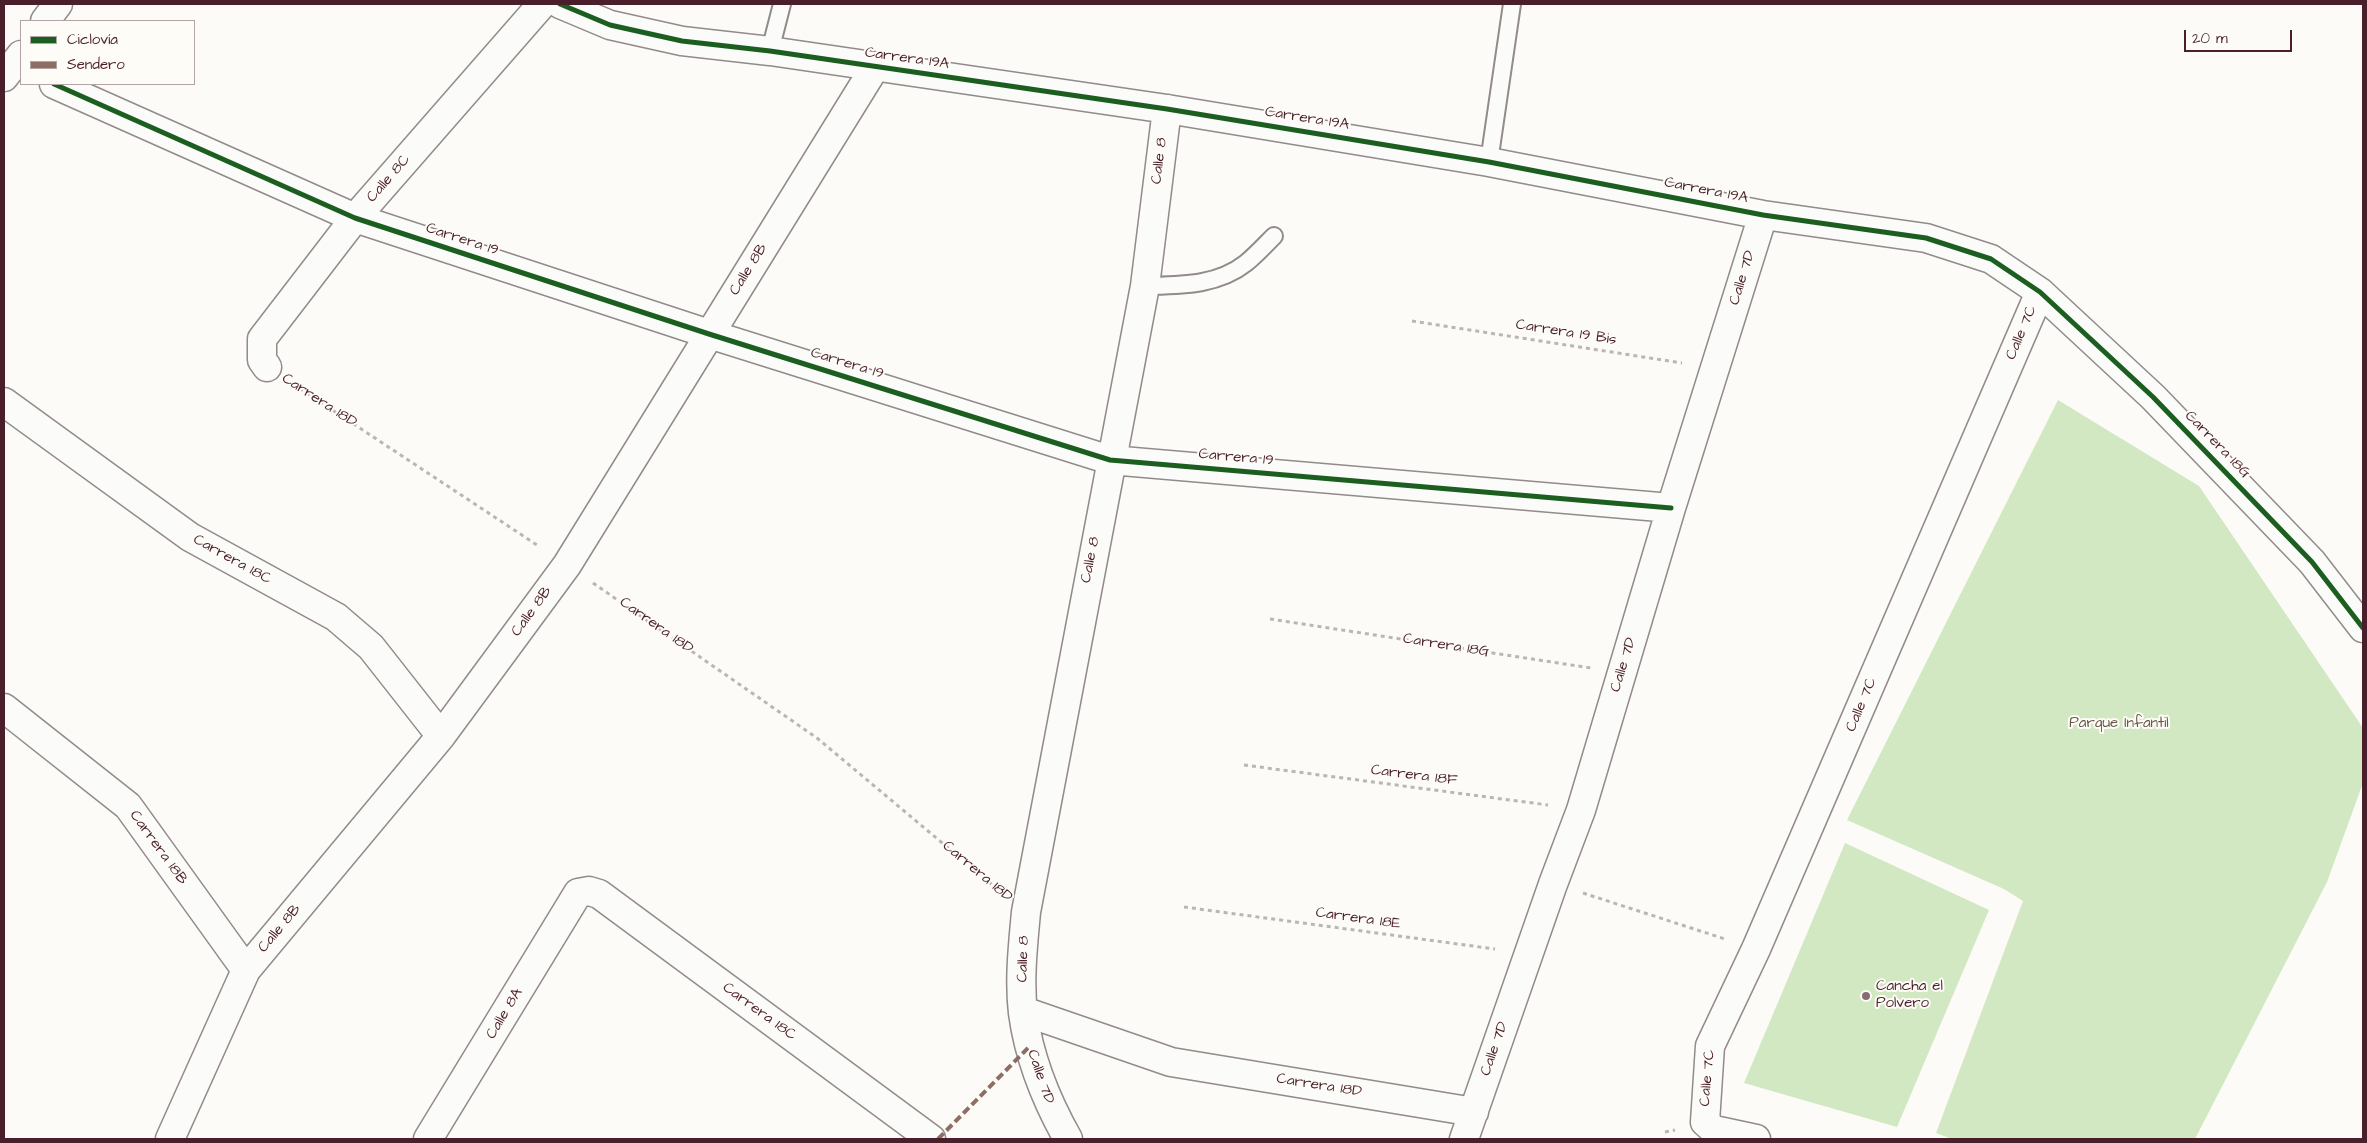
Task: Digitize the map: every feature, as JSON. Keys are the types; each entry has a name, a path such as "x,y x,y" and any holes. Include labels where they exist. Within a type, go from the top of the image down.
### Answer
{"street":[{"path":"46,20 58,4"},
{"name":"Calle 8C","path":"267,367 262,360 262,339 355,218 542,4"},
{"name":"Carrera 19A","path":"560,4 610,25 682,41 770,51 1167,109 1490,162 1763,215 1926,238 1991,259 2040,292"},
{"name":"Calle 8B","path":"170,1139 246,970 441,736 567,565 875,67"},
{"name":"Carrera 19","path":"56,85 355,218 709,334 1110,460 1671,508"},
{"name":"Calle 8","path":"1023,1011 1023,953 1026,912 1110,460 1145,286 1167,109"},
{"name":"Calle 7D","path":"1464,1139 1528,954 1581,810 1671,508 1763,215"},
{"name":"Carrera 18G","path":"2040,292 2153,397 2312,562 2363,628"},
{"name":"Calle 7C","path":"1756,1139 1714,1130 1704,1122 1710,1046 1756,949 2040,292"},
{"name":"Carrera 18C","path":"4,402 190,537 336,617 371,647 441,736"},
{"name":"Carrera 18B","path":"4,708 128,806 246,970"},
{"name":"Carrera 18C","path":"584,891 599,894 932,1139"},
{"name":"Calle 8A","path":"433,1138 578,893 584,891"},
{"name":"Calle 7D","path":"1023,1011 1029,1047 1048,1100 1068,1139"},
{"name":"Carrera 18D","path":"1023,1011 1171,1062 1474,1112"}],"lane":[{"path":"770,51 782,4"},
{"path":"1490,162 1512,4"},
{"path":"1145,286 1183,285 1216,280 1245,264 1274,236"}],"path":[{"path":"1553,884 1756,949"}],"green space":[{"name":"Parque Infantil","path":"2058,400 2199,486 2363,728 2363,783 2327,882 2195,1139 1952,1139 1936,1133 2023,901 2004,889 1847,820"},
{"name":"Cancha el Polvero","path":"1845,843 1989,910 1897,1127 1744,1083"}],"marked path":[{"path":"938,1139 1029,1047"}],"cycle path":[{"path":"560,4 610,25 682,41 770,51 1167,109 1489,162 1763,215 1926,238 1991,259 2040,292 2153,397 2312,562 2363,628"},
{"path":"56,85 355,218 709,334 1110,460 1671,508"}],"place":[{"name":"Cancha el Polvero","path":"1866,996"}]}
